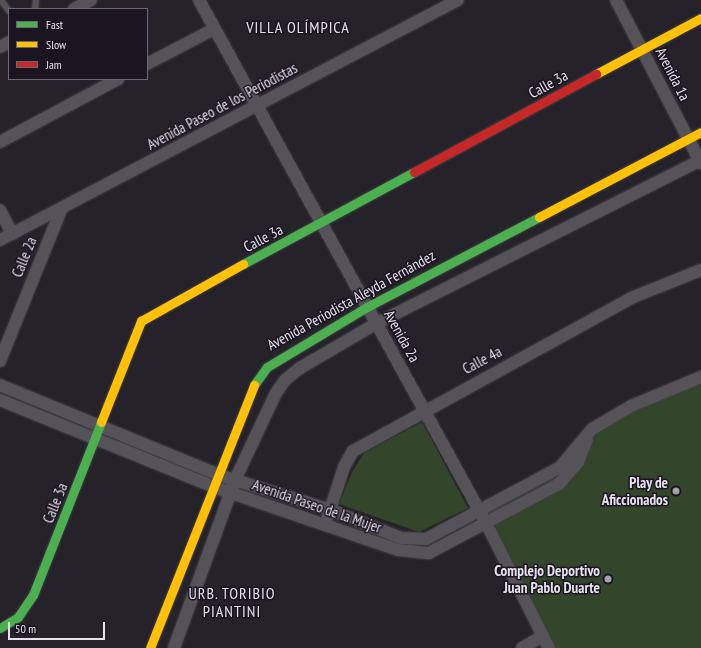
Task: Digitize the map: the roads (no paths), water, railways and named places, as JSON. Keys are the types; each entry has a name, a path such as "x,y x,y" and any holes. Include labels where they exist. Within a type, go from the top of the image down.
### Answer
{"street":[{"path":"76,8 91,0"},
{"name":"Avenida 2a","path":"200,0 256,107 324,222 367,307 485,521 549,648"},
{"name":"Avenida Paseo de los Periodistas","path":"0,240 61,210 458,0"},
{"name":"Avenida 1a","path":"616,0 643,49 688,139 701,161"},
{"name":"Calle 3a","path":"0,628 18,617 33,595 141,321 156,310 324,222 701,18"},
{"path":"148,63 214,29"},
{"path":"0,142 116,80"},
{"name":"Avenida Periodista Aleyda Fernández","path":"150,648 260,375 282,355 367,307 701,132"},
{"path":"174,648 235,480 276,393 285,380 300,368 377,323 701,161"},
{"path":"0,210 12,234"},
{"name":"Calle 2a","path":"0,361 61,210"},
{"name":"Calle 4a","path":"324,524 331,510 344,466 353,451 424,409 631,298 701,270"},
{"name":"Avenida Paseo de la Mujer","path":"0,384 100,424 219,475 331,510 401,538 426,538 560,467 592,429 631,406 701,377"},
{"name":"Avenida Paseo de la Mujer","path":"0,400 96,437 230,493 398,550 429,553 485,521 560,484 578,462 592,429"},
{"path":"522,648 543,636"}],"lane":[{"path":"1,0 8,10"}],"place":[{"name":"Play de Aficcionados","path":"676,491"},
{"name":"Complejo Deportivo Juan Pablo Duarte","path":"608,579"}],"district":[{"name":"VILLA OLÍMPICA","path":"298,27"},
{"name":"URB. TORIBIO PIANTINI","path":"232,602"}]}
